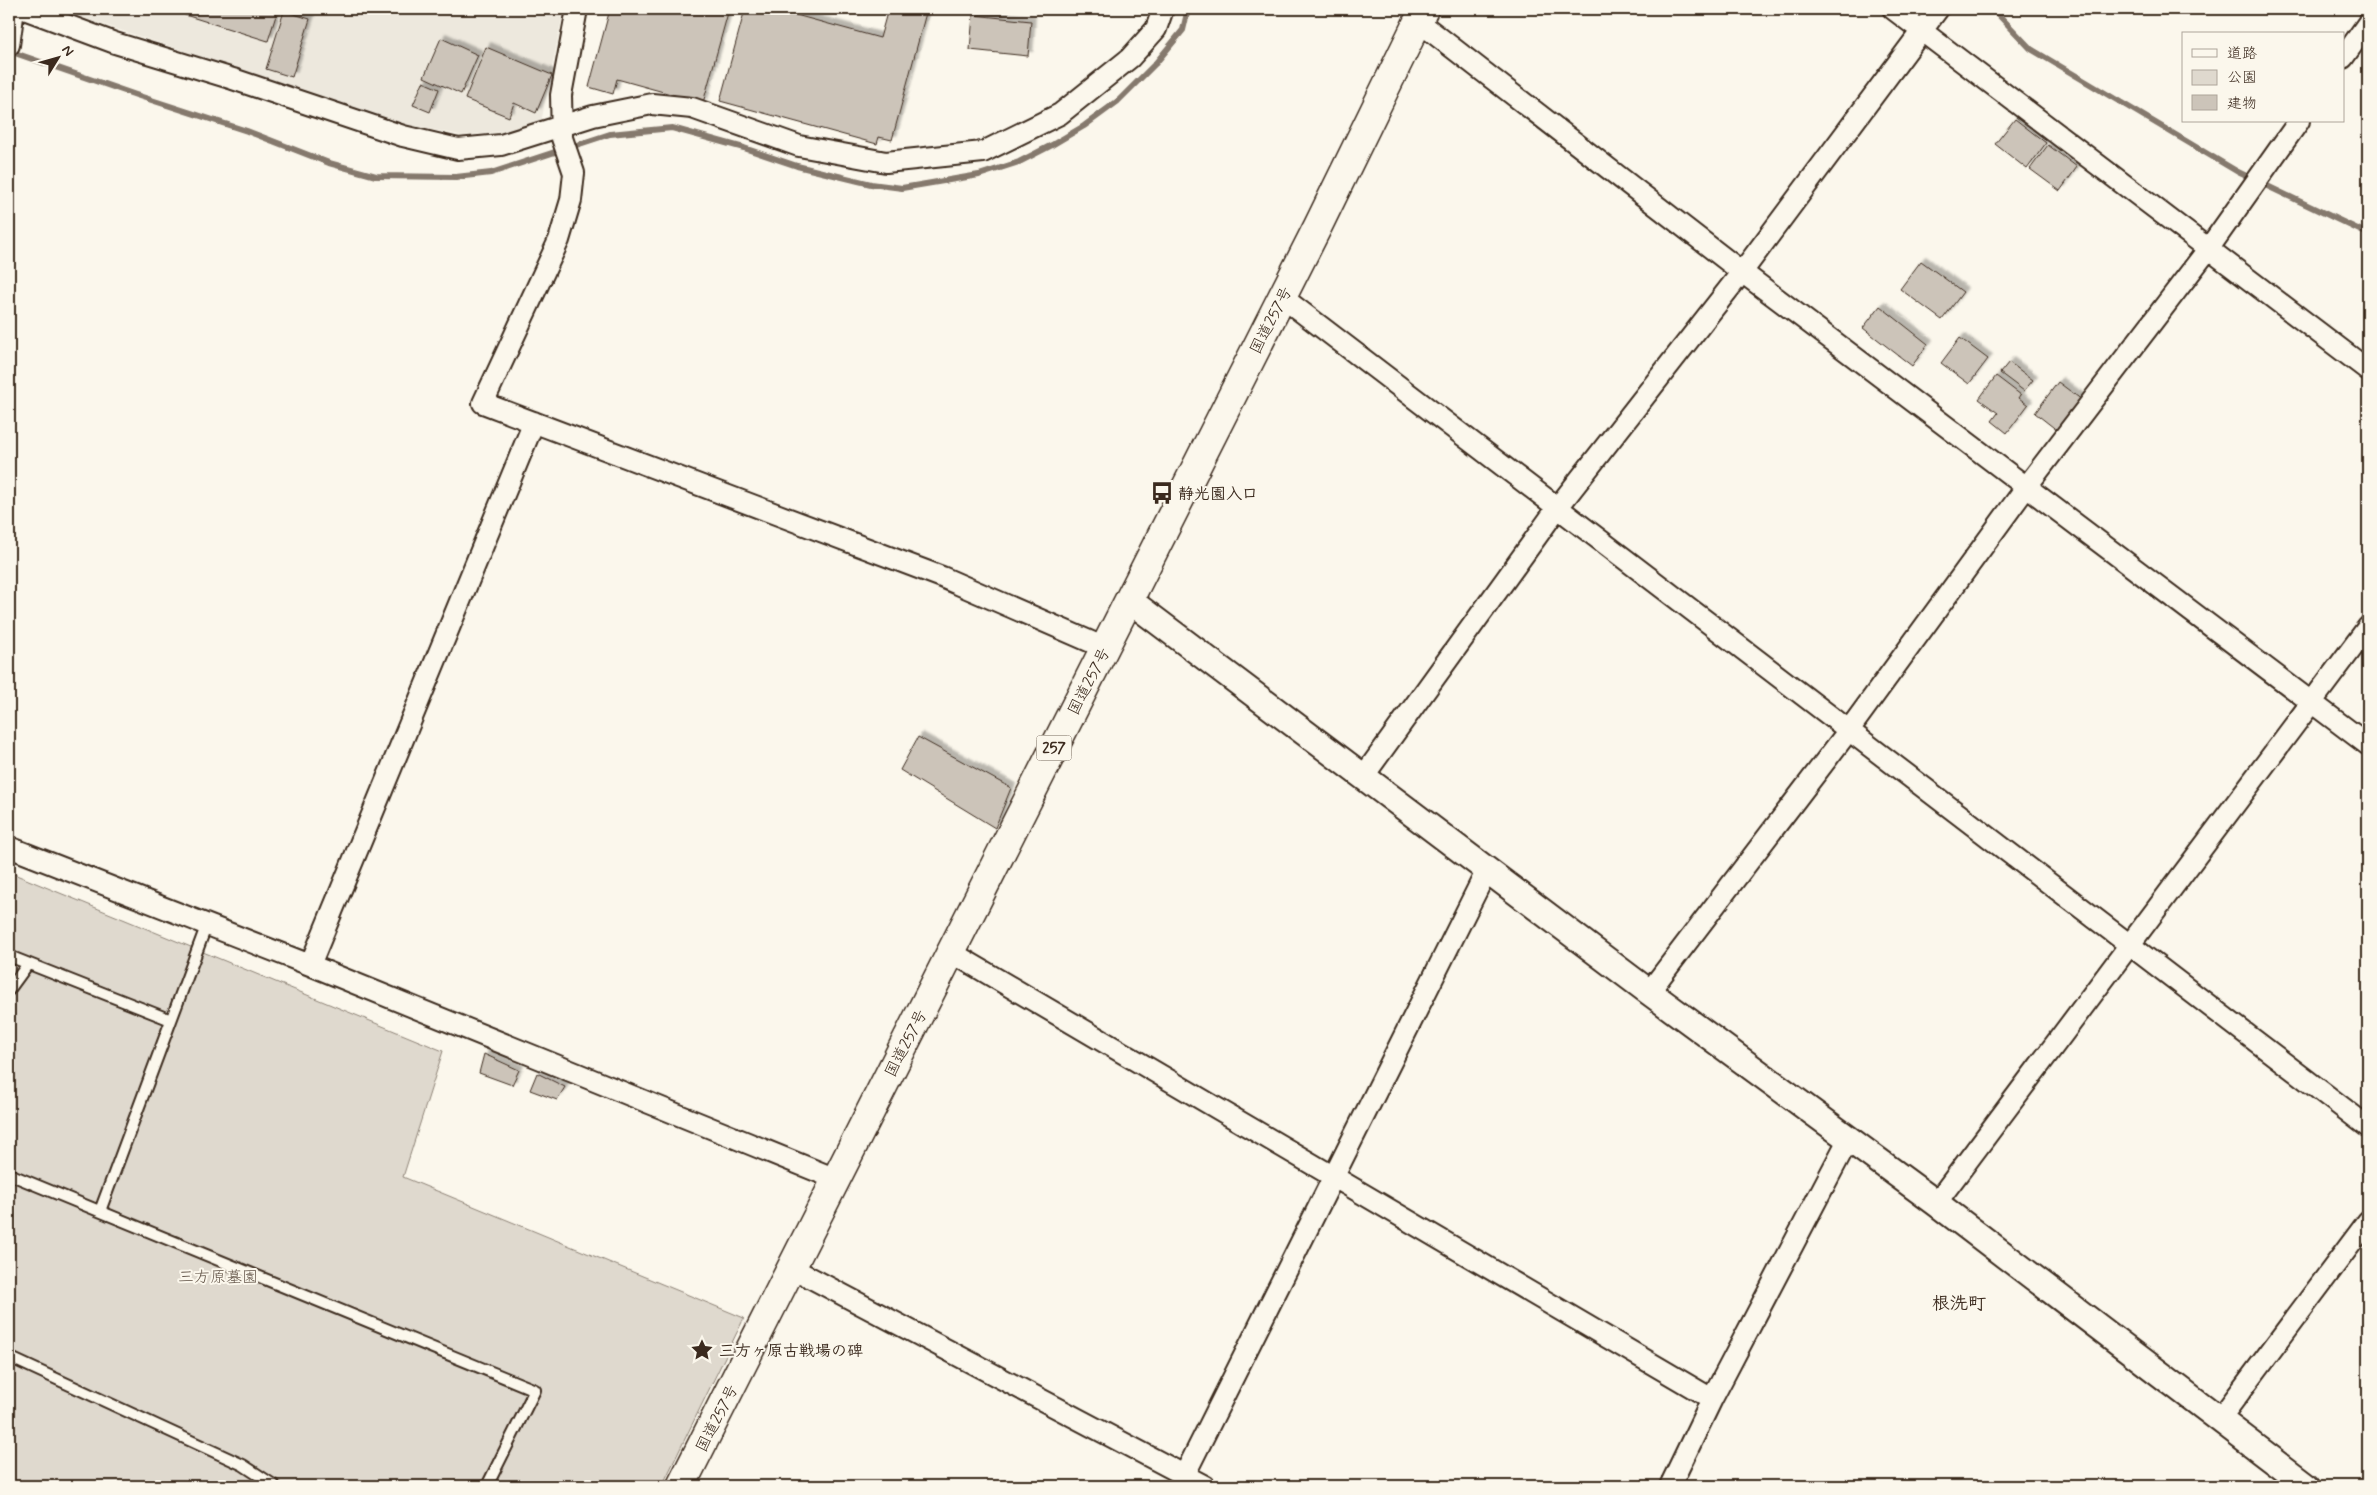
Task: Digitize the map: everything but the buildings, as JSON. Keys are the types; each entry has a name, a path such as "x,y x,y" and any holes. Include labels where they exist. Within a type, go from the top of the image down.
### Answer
{"highway":[{"name":"国道257号","path":"681,1486 1282,297 1421,15"}],"street":[{"path":"577,9 561,95 561,132 574,173 572,200 559,240 483,403 942,577 1105,648"},
{"path":"9,45 17,13 233,79 403,136 458,148 501,146 561,132 652,104 692,108 799,146 886,162 983,152 1060,114 1130,58 1156,28 1163,9"},
{"path":"1893,9 2368,370"},
{"path":"1363,777 1558,507 1742,272 1938,9"},
{"path":"1421,15 1742,272 2368,745"},
{"path":"2344,57 2368,23"},
{"path":"1649,992 1849,730 2027,486 2209,248 2298,122"},
{"path":"1282,297 2368,1127"},
{"path":"310,965 534,422"},
{"path":"1128,600 1649,992 1936,1203 2307,1486"},
{"path":"1936,1203 2368,627"},
{"path":"9,847 310,965 836,1179"},
{"path":"1184,1476 1487,870"},
{"path":"951,952 1712,1399"},
{"path":"1670,1486 1712,1399 1848,1140"},
{"path":"2219,1420 2368,1221"},
{"path":"792,1268 1205,1486"}],"lane":[{"path":"100,1211 207,924"},
{"path":"9,956 171,1020"},
{"path":"9,990 28,964"},
{"path":"9,1174 535,1390 487,1486"},
{"path":"9,1357 242,1465 275,1486"}],"shaded area":[{"path":"73,9 564,9 541,122 508,131 464,136 407,125 71,14"}],"green space":[{"name":"三方原墓園","path":"9,872 443,1051 403,1177 744,1318 662,1486 9,1486"}],"waterway":[{"path":"9,51 247,131 329,163 376,176 456,177 491,173 610,134 672,128 744,148 797,166 871,184 902,188 979,175 1019,162 1084,126 1118,101 1155,64 1183,30 1188,9"},
{"path":"1993,9 2031,49 2238,172 2368,234"}],"place":[{"name":"静光園入口","path":"1162,493"},
{"name":"三方ヶ原古戦場の碑","path":"702,1350"}],"district":[{"name":"根洗町","path":"1959,1303"}]}
